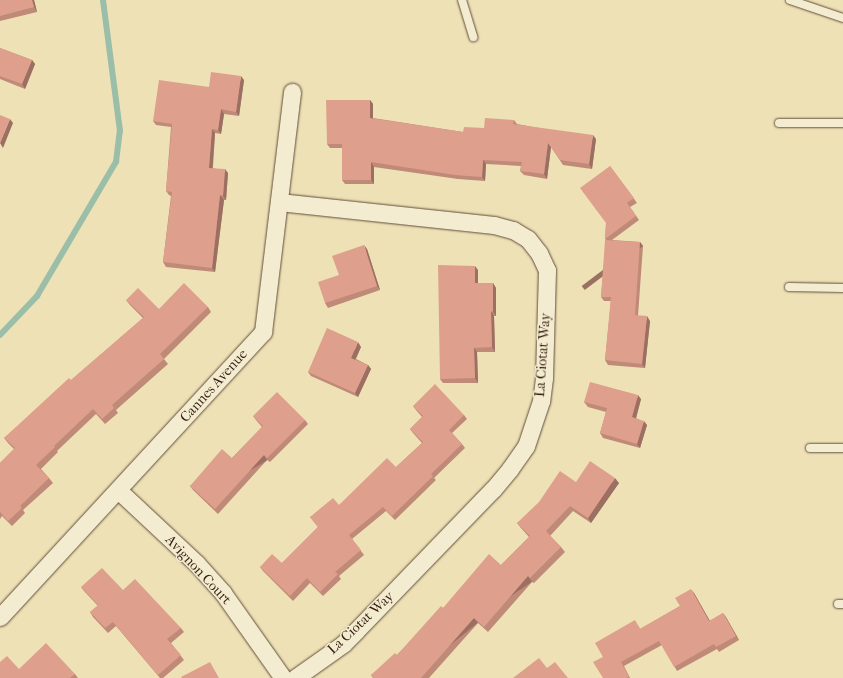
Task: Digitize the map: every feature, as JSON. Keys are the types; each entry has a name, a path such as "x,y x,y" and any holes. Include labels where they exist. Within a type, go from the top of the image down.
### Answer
{"street":[{"name":"Cannes Avenue","path":"0,617 263,332 292,92"},
{"name":"La Ciotat Way","path":"279,202 494,225 513,230 528,239 539,253 547,270 544,378 541,401 526,446 510,469 497,484 356,631 343,644 295,678"},
{"name":"Avignon Court","path":"118,490 197,564 223,594 283,678"}],"lane":[{"path":"462,0 473,37"},
{"path":"790,0 843,18"},
{"path":"779,123 843,123"},
{"path":"789,287 843,288"},
{"path":"810,448 843,448"}],"building":[{"path":"0,0 32,0 34,7 0,16"},
{"path":"0,48 32,60 22,84 0,76"},
{"path":"211,72 241,76 236,112 221,109 218,130 212,129 209,168 225,169 223,196 220,195 212,268 163,262 172,192 166,191 172,124 153,121 159,80 209,87"},
{"path":"326,100 370,100 370,118 463,132 464,127 484,128 485,118 514,120 513,124 593,135 589,164 560,160 548,143 544,174 520,171 522,162 483,160 482,177 455,175 371,162 371,180 342,180 342,144 327,144"},
{"path":"0,115 10,119 0,143"},
{"path":"610,166 634,198 627,203 636,216 605,239 606,223 580,188"},
{"path":"605,240 640,242 635,315 647,316 642,364 605,360 611,297 601,297"},
{"path":"364,245 377,286 325,303 318,282 339,275 332,256"},
{"path":"438,265 475,266 475,283 493,283 493,312 491,311 492,347 474,348 475,378 440,379"},
{"path":"184,283 208,307 160,354 164,359 112,405 114,408 102,419 93,409 36,465 49,478 20,506 22,508 8,521 0,512 0,463 15,448 4,438 69,378 71,380 144,317 126,300 138,288 159,309"},
{"path":"327,328 358,342 351,358 368,365 355,393 308,372"},
{"path":"590,382 638,395 632,417 644,421 637,444 600,433 607,408 584,402"},
{"path":"435,384 464,415 449,430 462,444 431,474 433,476 392,516 383,507 349,535 361,550 335,572 338,574 320,592 307,578 290,596 260,567 272,554 282,563 318,527 310,517 333,498 339,505 387,458 396,467 423,442 410,429 423,416 413,406"},
{"path":"277,392 305,420 267,458 264,455 215,509 190,486 222,449 232,458 263,426 253,416"},
{"path":"590,461 615,478 588,518 570,506 546,531 561,547 530,578 528,576 484,627 474,618 421,678 373,678 371,675 395,653 397,655 441,606 443,608 489,554 501,565 530,536 517,523 539,502 560,471 576,482"},
{"path":"102,568 123,590 135,579 181,628 167,639 181,655 158,675 113,622 105,628 90,612 98,605 81,587"},
{"path":"691,589 709,621 723,613 736,636 716,647 714,644 674,667 659,641 621,662 629,677 603,678 593,662 603,657 595,643 635,620 640,629 680,606 675,598"},
{"path":"46,643 75,674 70,678 0,678 0,662 7,656 19,669"},
{"path":"539,658 547,668 555,662 568,678 513,678"},
{"path":"210,662 219,678 181,677"}],"waterway":[{"path":"0,335 37,296 116,162 120,131 103,0"}]}
